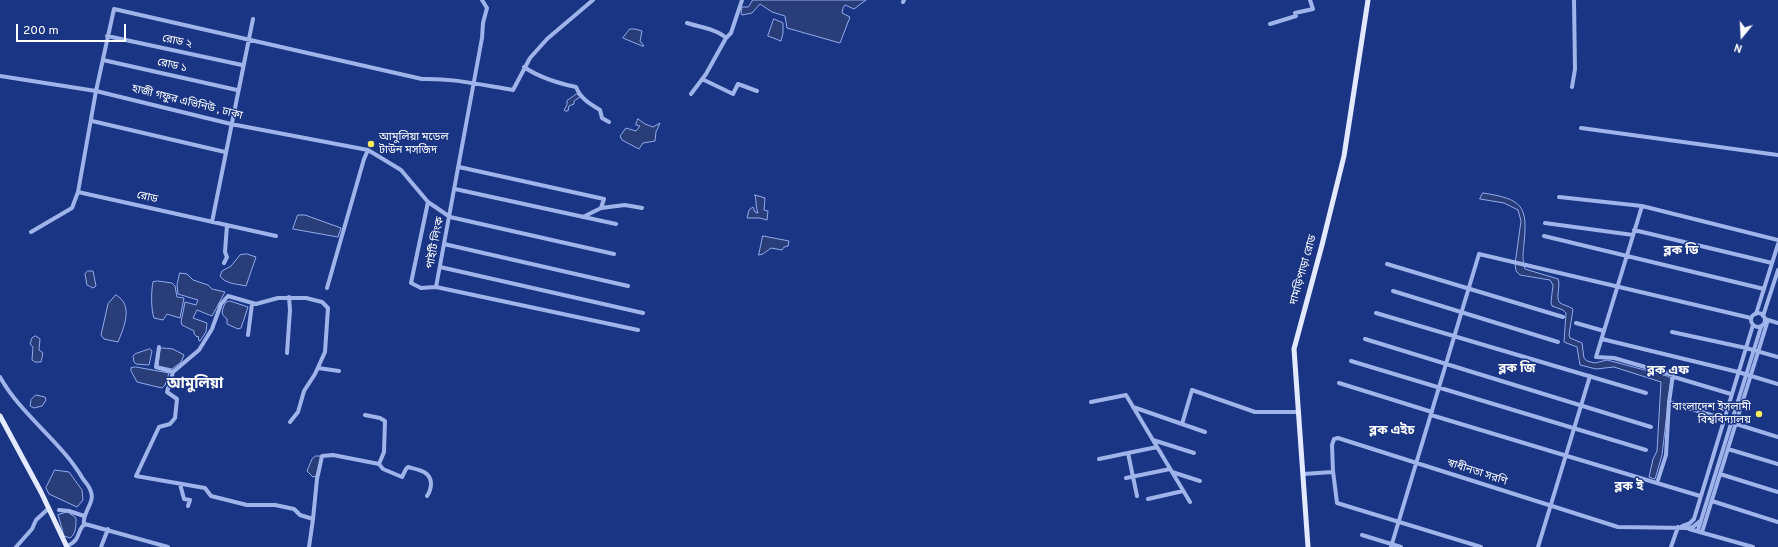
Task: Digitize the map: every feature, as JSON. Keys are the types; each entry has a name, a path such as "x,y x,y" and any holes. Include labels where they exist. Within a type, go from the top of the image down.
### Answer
{"main road":[{"name":"দামড়িপাড়া রোড","path":"1308,547 1293,362 1295,339 1322,245 1344,156 1368,0"},
{"path":"0,416 49,508 67,547"}],"street":[{"name":"পাইটি লিংক","path":"436,287 487,8 482,0"},
{"path":"31,232 72,208 78,192 92,121 96,91 114,9 422,79 436,78 473,82 513,90 530,58 547,39 593,0"},
{"path":"691,94 702,79 726,38 731,33 742,0"},
{"path":"1270,24 1296,16 1295,13 1313,9 1310,0"},
{"path":"1572,87 1575,69 1574,0"},
{"path":"212,222 247,40 253,19"},
{"path":"687,23 716,32 726,38"},
{"name":"রোড ২","path":"107,36 242,65"},
{"name":"রোড ১","path":"103,60 237,90"},
{"path":"524,67 537,76 556,83 576,87 580,95 587,102 600,110 602,118 609,122"},
{"name":"হাজী গফুর এভিনিউ , ঢাকা","path":"0,76 96,91 231,124 368,150"},
{"path":"702,79 731,94 733,94 738,84 757,90"},
{"path":"92,121 225,152"},
{"path":"1581,128 1778,155"},
{"path":"327,288 364,159 368,150 401,170 428,202 450,217 614,254"},
{"path":"459,167 604,199 601,208"},
{"path":"455,189 616,224"},
{"name":"রোড","path":"78,192 276,236"},
{"path":"1559,197 1642,206 1778,240"},
{"path":"428,202 411,283 421,288 436,287 638,330"},
{"path":"583,217 601,208 625,205 642,208"},
{"path":"1642,206 1596,357 1614,358 1674,375 1674,378 1732,394"},
{"path":"1545,223 1633,235"},
{"path":"224,263 227,257 225,252 227,226"},
{"path":"1634,230 1772,263"},
{"path":"1544,236 1764,289"},
{"path":"444,244 628,286"},
{"path":"1752,318 1756,314 1778,244"},
{"path":"1391,546 1440,388 1479,254 1752,318"},
{"path":"1387,264 1468,290 1563,317"},
{"path":"440,267 643,312"},
{"path":"1756,350 1761,327 1764,323 1778,270"},
{"path":"1393,291 1558,342"},
{"path":"290,422 298,412 304,391 318,368 325,352 328,308 322,302 306,298 278,298 263,303 252,304 228,296 221,304 209,335 199,350 173,372 167,392 177,399 175,418 170,424 159,427 136,476 205,488 211,496 246,505 275,505 294,509 300,515 313,519"},
{"path":"287,353 290,310 288,297"},
{"path":"248,335 252,304"},
{"path":"1376,313 1646,393"},
{"path":"1756,314 1778,323"},
{"path":"1671,547 1678,528 1690,523 1694,517 1753,325 1752,318"},
{"path":"1700,531 1701,520 1765,318"},
{"path":"1576,323 1604,332"},
{"path":"1753,325 1756,327 1761,327"},
{"path":"1672,332 1756,350 1778,357"},
{"path":"1365,339 1651,427"},
{"path":"1602,339 1738,372 1778,384"},
{"path":"159,346 156,367 173,372"},
{"path":"1351,360 1646,450"},
{"path":"318,368 339,371"},
{"path":"1700,531 1712,501 1736,424 1748,375"},
{"path":"1538,547 1590,376"},
{"path":"0,377 9,393 65,453 80,473 92,494 84,516 84,524 76,540 67,547"},
{"path":"1657,483 1666,455 1669,402 1674,378"},
{"path":"1339,383 1566,456 1700,496"},
{"path":"1182,424 1192,390 1255,412 1298,412"},
{"path":"1091,402 1126,395 1190,502"},
{"path":"1669,402 1724,419"},
{"path":"1133,407 1205,432"},
{"path":"365,415 385,420 384,452 379,464"},
{"path":"1736,424 1778,437"},
{"name":"স্বাধীনতা সরণি","path":"1333,471 1332,445 1336,438 1618,527 1630,529 1678,528"},
{"path":"1152,440 1194,452"},
{"path":"1099,459 1157,447"},
{"path":"1728,449 1778,464"},
{"path":"1128,453 1137,496"},
{"path":"309,547 317,479 322,456 333,455 379,464 383,469 402,477 408,467 427,473 430,476 431,488 427,496"},
{"path":"1126,478 1171,470 1200,481"},
{"path":"1303,474 1333,471 1336,503 1481,547"},
{"path":"1720,474 1778,492"},
{"path":"180,484 184,499 190,500 188,506"},
{"path":"1148,499 1183,491"},
{"path":"1712,501 1778,522"},
{"path":"16,547 32,529 36,520 49,508"},
{"path":"59,510 69,511 84,516"},
{"path":"1694,517 1701,520"},
{"path":"1678,528 1693,527 1701,520"},
{"path":"84,524 108,529 168,547"},
{"path":"1678,528 1700,531 1753,547"},
{"path":"101,547 108,529"},
{"path":"1362,535 1391,546 1401,547"}],"water":[{"path":"753,0 866,0 854,9 845,5 843,8 842,13 850,17 840,43 787,28 785,16 772,12 760,4 752,13 742,15 742,7 748,7"},
{"path":"774,19 783,23 781,41 768,36"},
{"path":"630,29 642,31 640,41 644,46 623,38"},
{"path":"577,94 580,97 574,101 574,104 569,106 568,111 565,111 567,101"},
{"path":"638,119 653,127 660,123 656,132 655,141 643,143 639,149 622,140 620,136 626,128 636,131 640,126 636,125"},
{"path":"1483,193 1506,198 1514,201 1520,206 1525,220 1523,263 1525,269 1558,279 1558,298 1560,303 1573,309 1569,335 1570,338 1582,343 1584,358 1587,361 1595,363 1607,360 1671,378 1662,455 1655,479 1649,477 1653,459 1657,451 1661,382 1614,367 1596,369 1580,365 1577,347 1564,342 1566,313 1563,310 1552,306 1553,285 1550,280 1520,275 1516,271 1515,264 1521,221 1518,210 1504,203 1480,199"},
{"path":"755,195 765,198 764,210 768,211 767,220 760,218 747,218 749,210 753,207 755,212 758,213"},
{"path":"298,215 305,215 341,228 338,237 293,229"},
{"path":"763,236 789,241 788,246 784,247 782,250 771,248 759,255"},
{"path":"247,254 256,257 246,286 222,279 220,276 222,271 231,266 240,255"},
{"path":"88,271 93,271 96,286 93,288 87,285 85,274"},
{"path":"180,273 187,274 193,280 208,285 212,289 225,292 212,316 197,310 193,318 207,323 206,332 200,341 198,336 197,337 194,334 194,331 182,325 181,322 185,302 196,305 198,300 178,294 177,285"},
{"path":"158,281 172,283 175,286 177,297 184,298 180,318 167,314 163,320 154,318 152,306 152,286 153,282"},
{"path":"116,295 122,299 126,310 125,323 118,342 104,339 101,335 108,304"},
{"path":"230,301 248,307 241,328 238,329 227,324 227,319 222,314 225,303"},
{"path":"36,336 40,339 39,350 43,353 41,362 35,362 32,360 33,347 30,344 32,338"},
{"path":"150,349 152,351 149,365 136,364 134,362 133,356 135,354"},
{"path":"160,349 173,349 184,355 181,362 172,369 158,366"},
{"path":"136,367 169,373 165,385 162,388 137,382 131,371 131,368"},
{"path":"36,395 45,397 46,400 42,406 34,408 30,406 31,400"},
{"path":"316,456 320,456 321,459 316,476 313,477 307,471 312,459"},
{"path":"55,470 69,472 82,490 83,500 77,507 49,494 46,488"},
{"path":"68,512 76,518 75,532 70,538 64,536 58,515"}],"place":[{"name":"আমুলিয়া মডেল টাউন মসজিদ","path":"371,144"},
{"name":"বাংলাদেশ ইসলামী বিশ্ববিদ্যালয়","path":"1759,414"}],"district":[{"name":"ব্লক ডি","path":"1681,251"},
{"name":"ব্লক জি","path":"1517,369"},
{"name":"ব্লক এফ","path":"1668,371"},
{"name":"আমুলিয়া","path":"195,385"},
{"name":"ব্লক এইচ","path":"1392,431"},
{"name":"ব্লক ই","path":"1629,487"}]}
